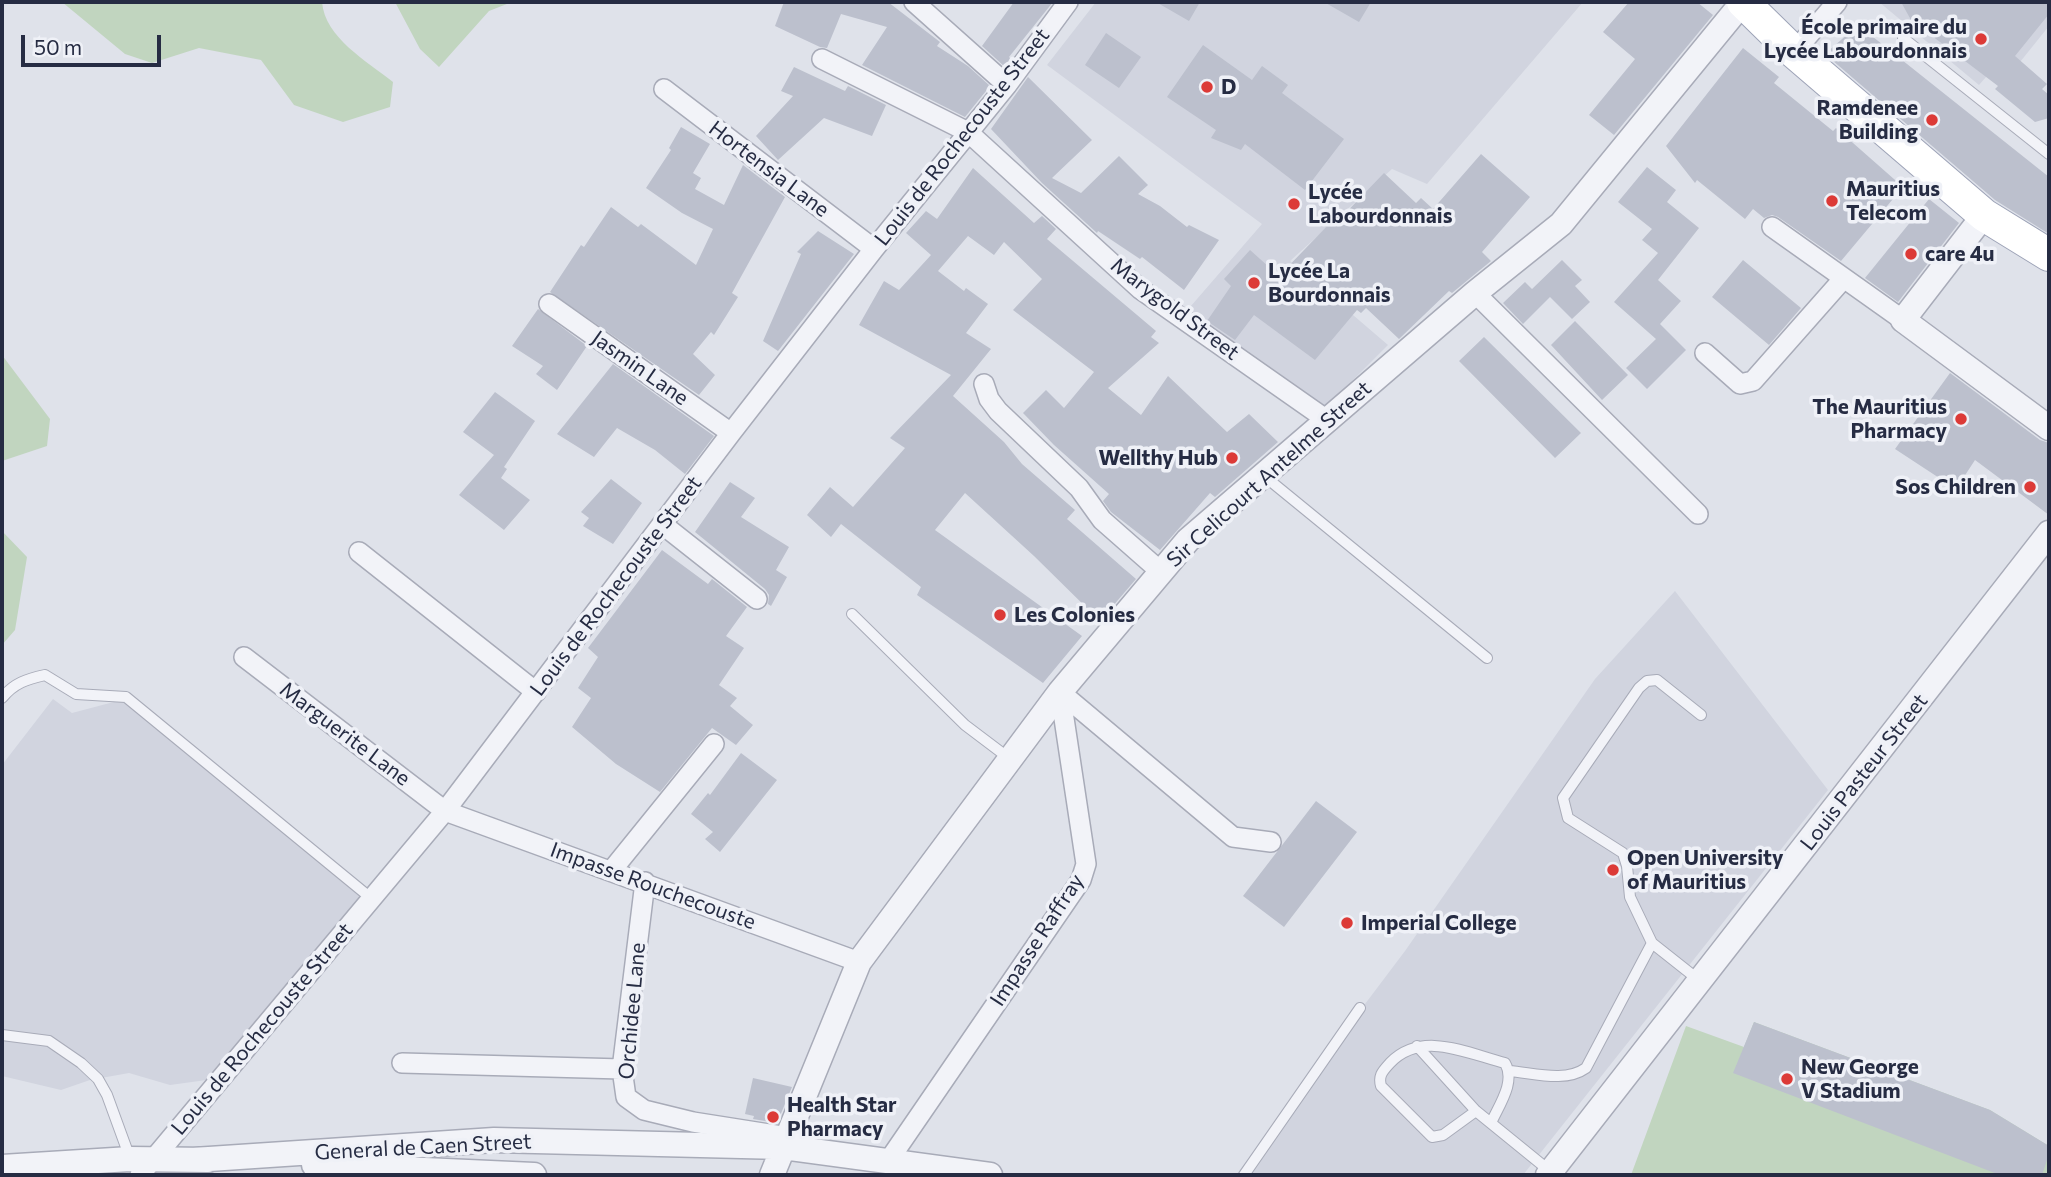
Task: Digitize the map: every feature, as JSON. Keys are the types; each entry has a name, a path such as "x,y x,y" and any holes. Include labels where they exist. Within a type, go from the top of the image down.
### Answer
{"main road":[{"path":"1743,2 1794,52 1984,215 2049,255"}],"street":[{"path":"914,2 1007,85"},
{"name":"Louis de Rochecouste Street","path":"140,1165 446,811 662,524 874,249 1007,85 1068,2"},
{"name":"Sir Celicourt Antelme Street","path":"772,1175 859,962 1060,692 1160,571 1188,540 1475,293 1561,223 1743,2"},
{"path":"1794,52 1837,2"},
{"name":"Marygold Street","path":"822,59 968,132 1140,289 1327,420"},
{"name":"Hortensia Lane","path":"664,89 874,249"},
{"path":"1903,320 1984,215"},
{"path":"1772,227 2049,428"},
{"path":"1704,354 1740,384 1753,381 1844,278"},
{"path":"1475,293 1698,514"},
{"name":"Jasmin Lane","path":"549,303 732,433"},
{"path":"984,384 989,399 998,411 1079,488 1102,520 1160,571"},
{"path":"662,524 757,599"},
{"name":"Louis Pasteur Street","path":"1550,1174 2049,533"},
{"path":"359,552 536,692"},
{"name":"Marguerite Lane","path":"244,657 446,811"},
{"path":"1060,692 1233,837 1271,842"},
{"name":"Impasse Raffray","path":"889,1160 1081,880 1086,864 1060,692"},
{"path":"612,870 714,744"},
{"name":"Impasse Rouchecouste","path":"446,811 859,962"},
{"name":"Orchidee Lane","path":"646,882 622,1069 626,1097 644,1110 785,1142"},
{"path":"402,1063 622,1069"},
{"name":"General de Caen Street","path":"194,1160 494,1140 785,1142 990,1175"},
{"path":"2,1167 140,1165 194,1160"},
{"name":"General de Caen Street","path":"194,1160 534,1175"}],"lane":[{"path":"1903,38 2049,154"},
{"path":"1263,475 1487,658"},
{"path":"852,614 965,725 1010,760"},
{"path":"2,698 9,689 22,681 45,675 76,694 126,697 372,899"},
{"path":"1700,982 1652,943 1630,897 1623,853 1568,818 1563,798 1639,688 1647,681 1657,680 1701,715"},
{"path":"1510,1071 1575,1076 1586,1068 1652,943"},
{"path":"1244,1175 1360,1008"},
{"path":"2,1035 49,1041 81,1063 98,1079 140,1165"},
{"path":"1476,1111 1443,1135 1432,1137 1381,1086 1380,1073 1399,1054 1431,1044 1505,1063 1510,1071 1510,1079 1491,1123"},
{"path":"1418,1046 1476,1111 1550,1174"}],"shaded area":[{"name":"Lycée Labourdonnais","path":"1096,2 1583,2 1427,184 1392,169 1290,261 1388,345 1323,410 1184,314 1262,224 1047,65"},
{"name":"École primaire du Lycée Labourdonnais","path":"1879,2 2049,2 2049,26 2020,62 2007,53 1979,85"},
{"name":"Open University of Mauritius","path":"1675,591 1828,790 1523,1175 1236,1175 1405,951 1595,679"},
{"path":"53,699 72,713 125,699 370,900 221,1078 170,1085 129,1073 90,1080 61,1090 2,1076 2,765"}],"green space":[{"path":"62,2 322,2 325,15 339,38 393,82 390,107 343,122 294,105 261,60 199,48 152,63 125,54"},
{"path":"395,2 512,2 489,11 439,67 420,49"},
{"path":"2,355 50,419 47,446 2,461"},
{"path":"2,531 27,557 15,630 2,645"},
{"name":"New George V Stadium","path":"1754,1022 1990,1110 2049,1146 2049,1175 1631,1175 1686,1026 1744,1047"}],"building":[{"path":"784,2 888,2 940,42 937,46 968,66 990,86 965,117 862,65 887,27 841,14 827,48 820,47 775,26"},
{"path":"1014,2 1053,2 1009,57 1011,59 1005,67 982,46"},
{"path":"1156,2 1200,2 1189,21"},
{"path":"1324,2 1371,2 1359,22"},
{"path":"1629,2 1697,2 1713,15 1614,135 1589,115 1635,59 1603,32"},
{"name":"École primaire du Lycée Labourdonnais","path":"1901,2 2049,2 2049,14 2015,56 2047,84 2042,89 2049,95 2049,118 2035,122 1995,89 1998,86 1911,20"},
{"name":"Ramdenee Building","path":"1858,25 2049,177 2049,234 1995,200 1825,54"},
{"path":"1106,33 1141,57 1119,88 1085,65"},
{"path":"1203,45 1252,80 1262,66 1288,85 1282,93 1344,139 1305,190 1245,144 1241,150 1211,138 1216,130 1167,97"},
{"path":"1743,48 1779,77 1774,83 1833,131 1836,128 1903,187 1841,261 1778,217 1772,215 1764,218 1753,209 1745,219 1697,180 1695,183 1666,146"},
{"path":"794,67 845,91 848,86 886,105 872,136 824,118 778,160 756,136 793,96 781,91"},
{"path":"1028,77 1092,140 1052,178 1081,193 1119,156 1148,185 1138,194 1160,206 1187,227 1189,225 1219,240 1184,290 1142,257 1140,259 1098,231 1097,233 1042,183 991,129"},
{"path":"681,127 710,144 693,173 701,178 695,189 724,205 743,165 785,197 732,293 738,297 714,335 711,332 693,354 715,375 699,395 550,292 581,245 584,247 611,207 638,227 641,224 696,265 713,229 682,213 646,188 671,150 669,148"},
{"path":"1481,154 1530,197 1482,252 1491,261 1452,293 1449,291 1399,339 1366,308 1361,313 1357,310 1315,360 1254,315 1235,340 1207,321 1231,286 1224,279 1250,250 1279,276 1330,223 1333,226 1384,173 1416,203 1421,198 1433,209"},
{"path":"1647,167 1676,190 1667,202 1699,228 1658,280 1681,301 1660,324 1686,350 1647,389 1626,368 1656,339 1614,302 1658,253 1642,240 1652,229 1618,202"},
{"path":"973,168 1034,223 1042,216 1056,229 1047,239 1156,331 1151,337 1159,343 1108,388 1141,415 1168,376 1227,432 1249,414 1278,442 1215,497 1210,493 1160,550 1111,512 1103,501 1109,494 1023,413 1046,390 1064,408 1094,372 1013,310 1042,279 1004,242 994,255 968,236 938,271 964,291 966,288 988,304 966,333 991,349 953,396 1004,442 1022,464 1075,510 1067,519 1136,579 1100,621 965,493 935,530 1082,636 1043,683 917,595 921,587 841,524 831,537 807,515 830,487 853,507 905,448 890,438 951,375 859,325 884,281 899,290 931,255 906,233 926,211 937,219"},
{"name":"care 4u","path":"1929,199 1959,223 1898,302 1865,278"},
{"path":"818,231 854,254 778,351 763,341 801,254 797,252"},
{"path":"1562,260 1582,280 1575,286 1590,302 1572,319 1550,297 1523,324 1503,303 1525,282 1532,289"},
{"path":"1743,260 1801,308 1769,345 1712,297"},
{"path":"538,309 587,346 557,390 536,374 543,366 512,346"},
{"path":"1575,321 1628,375 1602,400 1551,345"},
{"path":"1484,337 1581,433 1555,458 1459,361"},
{"path":"613,364 714,436 685,474 655,450 617,428 594,457 557,434"},
{"name":"The Mauritius Pharmacy","path":"1950,373 2040,440 2049,443 2049,515 1975,460 1956,489 1895,449"},
{"path":"495,392 535,421 504,467 507,469 501,478 530,500 504,530 459,495 494,455 463,432"},
{"path":"611,479 642,503 613,544 583,526 589,518 581,512"},
{"path":"730,482 755,498 741,517 789,547 776,570 787,577 771,606 768,604 769,595 765,589 695,532"},
{"path":"662,550 708,584 712,579 747,607 726,636 744,648 719,685 737,698 730,706 753,725 736,745 712,728 660,792 616,764 572,727 591,698 578,688 598,657 588,648"},
{"path":"741,753 777,780 720,852 705,839 713,832 691,814 708,793 710,795"},
{"path":"1316,801 1357,832 1284,927 1243,896"},
{"path":"1754,1022 1990,1110 2049,1146 2042,1175 2000,1175 1733,1073"},
{"path":"753,1078 792,1087 777,1123 753,1119 754,1116 745,1114"}],"place":[{"name":"École primaire du Lycée Labourdonnais","path":"1981,39"},
{"name":"D","path":"1207,87"},
{"name":"Ramdenee Building","path":"1932,120"},
{"name":"Mauritius Telecom","path":"1832,201"},
{"name":"Lycée Labourdonnais","path":"1294,204"},
{"name":"care 4u","path":"1911,254"},
{"name":"Lycée La Bourdonnais","path":"1254,283"},
{"name":"The Mauritius Pharmacy","path":"1961,419"},
{"name":"Wellthy Hub","path":"1232,458"},
{"name":"Sos Children","path":"2030,487"},
{"name":"Les Colonies","path":"1000,615"},
{"name":"Open University of Mauritius","path":"1613,870"},
{"name":"Imperial College","path":"1347,923"},
{"name":"New George V Stadium","path":"1787,1079"},
{"name":"Health Star Pharmacy","path":"773,1117"}]}
